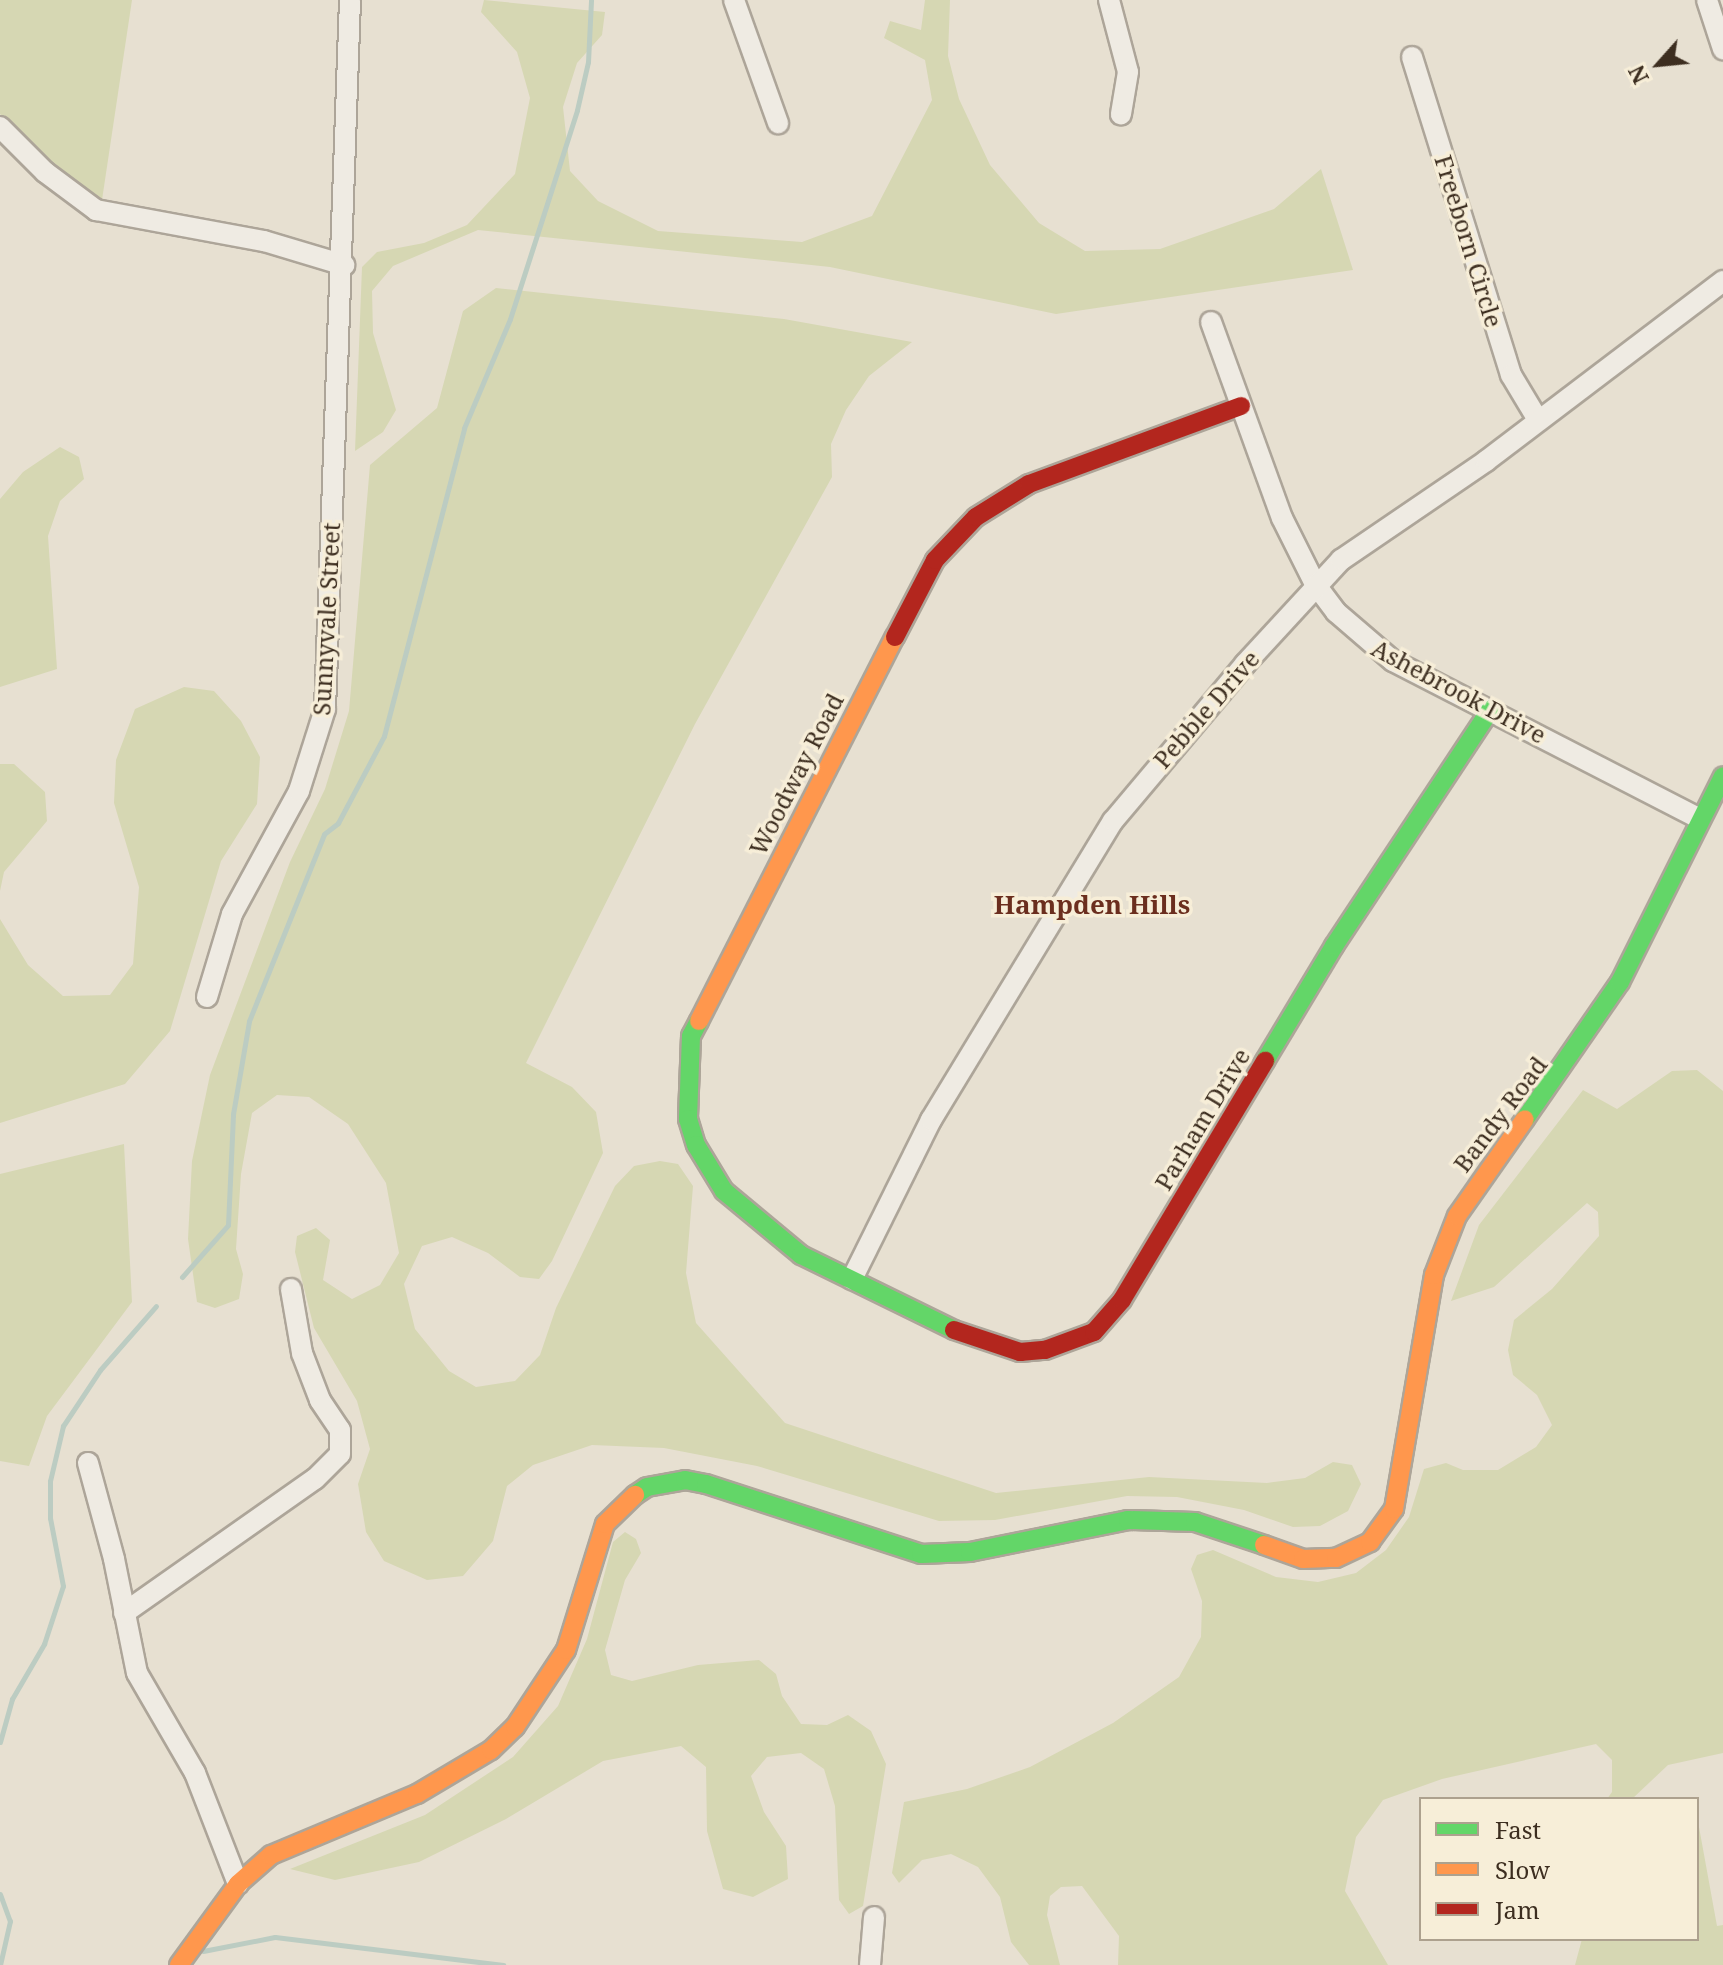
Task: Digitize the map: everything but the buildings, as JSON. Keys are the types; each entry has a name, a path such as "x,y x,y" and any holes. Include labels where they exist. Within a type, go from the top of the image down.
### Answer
{"street":[{"name":"Sunnyvale Street","path":"207,997 232,914 299,791 325,709 344,265 350,0"},
{"path":"734,0 778,123"},
{"path":"1109,0 1128,72 1121,114"},
{"path":"1707,0 1723,49"},
{"name":"Freeborn Circle","path":"1412,57 1511,375 1538,420"},
{"path":"0,127 56,181 96,210 297,248 344,265"},
{"name":"Pebble Drive","path":"852,1279 931,1120 1113,821 1315,584 1341,560 1538,420 1723,281"},
{"name":"Ashebrook Drive","path":"1211,322 1282,518 1315,584 1336,612 1384,654 1700,819"},
{"name":"Woodway Road","path":"852,1279 773,1236 708,1169 693,1137 685,1092 686,1060 698,1017 918,587 951,540 985,511 1029,484 1241,406"},
{"name":"Parham Drive","path":"852,1279 1001,1350 1045,1350 1094,1332 1122,1300 1334,946 1491,709"},
{"name":"Bandy Road","path":"238,1884 271,1855 366,1817 466,1766 515,1727 566,1650 605,1524 615,1509 647,1487 685,1480 706,1484 921,1554 970,1552 1080,1526 1170,1520 1226,1529 1280,1553 1321,1560 1370,1542 1394,1509 1423,1327 1446,1240 1479,1179 1550,1088 1620,982 1723,776"},
{"path":"124,1613 315,1479 340,1454 340,1430 320,1400 302,1353 291,1289"},
{"path":"88,1463 137,1673 195,1773 238,1884 179,1965"},
{"path":"870,1965 874,1917"}],"green space":[{"path":"0,0 132,0 102,200 61,176 0,114"},
{"path":"484,0 605,12 602,35 577,63 563,107 570,171 598,201 658,231 802,242 872,216 932,100 925,60 884,38 890,21 921,30 925,0 950,0 948,56 959,99 990,165 1039,223 1085,251 1160,249 1274,209 1321,169 1353,270 1056,314 830,267 478,230 393,266 372,291 373,333 396,410 383,432 355,451 362,267 377,252 424,243 467,225 515,174 530,98 517,52 481,12"},
{"path":"496,288 784,319 912,342 869,376 846,410 831,444 832,477 695,724 526,1063 572,1087 596,1112 603,1153 552,1261 539,1279 520,1277 488,1253 452,1237 422,1246 404,1284 415,1329 449,1371 476,1387 515,1381 540,1355 556,1308 615,1186 634,1166 660,1161 678,1164 693,1186 686,1273 696,1323 785,1423 996,1493 1149,1477 1267,1483 1305,1478 1333,1462 1352,1465 1361,1484 1348,1511 1320,1526 1293,1527 1244,1510 1177,1497 1127,1496 995,1520 939,1521 757,1466 664,1448 592,1445 533,1465 507,1486 493,1541 463,1576 427,1580 384,1561 366,1532 358,1484 370,1449 357,1401 314,1328 295,1252 297,1236 316,1228 330,1240 323,1280 352,1299 380,1285 399,1253 386,1183 348,1124 309,1097 277,1095 252,1113 241,1174 236,1249 243,1274 239,1299 215,1308 197,1302 188,1239 192,1161 210,1075 290,862 325,789 349,711 370,465 437,408 463,311"},
{"path":"60,447 79,457 84,479 60,501 48,536 57,669 0,687 0,499 23,472"},
{"path":"184,687 214,691 241,721 260,757 257,804 221,861 170,1031 125,1084 0,1123 0,919 28,965 63,996 110,995 133,964 139,887 114,803 116,760 135,709"},
{"path":"0,764 14,764 45,792 47,821 4,872 0,891"},
{"path":"1697,1070 1723,1091 1723,1753 1668,1765 1634,1797 1608,1797 1612,1792 1612,1760 1596,1744 1442,1779 1383,1800 1356,1837 1345,1891 1388,1965 1118,1965 1119,1936 1082,1886 1061,1887 1050,1896 1047,1915 1060,1965 1029,1965 1011,1942 1000,1897 978,1867 951,1854 922,1860 899,1883 892,1873 904,1802 967,1789 1030,1767 1113,1723 1179,1677 1201,1637 1202,1601 1191,1569 1197,1555 1213,1550 1276,1577 1318,1582 1356,1573 1386,1550 1409,1517 1424,1469 1446,1463 1463,1470 1498,1470 1536,1447 1552,1425 1537,1395 1513,1375 1508,1350 1514,1320 1552,1289 1599,1236 1598,1212 1587,1203 1494,1287 1451,1301 1479,1225 1583,1090 1617,1109 1672,1071"},
{"path":"124,1144 132,1302 47,1416 29,1466 0,1461 0,1174"},
{"path":"625,1532 636,1539 641,1553 625,1580 605,1650 611,1675 632,1681 698,1665 759,1660 776,1674 782,1696 801,1724 827,1725 848,1715 871,1731 886,1764 863,1906 849,1914 839,1900 835,1806 824,1769 801,1753 767,1757 751,1776 764,1812 786,1846 788,1879 753,1897 723,1889 707,1831 706,1767 681,1746 603,1761 506,1819 419,1862 335,1880 290,1869 425,1815 513,1757 558,1706 587,1639 613,1542"},
{"path":"1699,1827 1717,1926 1723,1925 1723,1965 1575,1965 1581,1941 1699,1941"}],"waterway":[{"path":"182,1277 228,1225 233,1114 249,1021 324,834 338,823 384,736 464,428 510,319 577,110 588,62 591,0"},
{"path":"0,1742 12,1699 44,1644 63,1586 50,1518 50,1481 63,1426 100,1370 156,1306"},
{"path":"0,1894 10,1921 0,1965"},
{"path":"203,1951 275,1937 503,1965"}],"traffic: fast":[{"path":"1265,1061 1334,946 1491,709"},
{"path":"1525,1119 1620,982 1723,776"},
{"path":"699,1021 691,1036 688,1119 696,1145 724,1191 801,1255 954,1330"},
{"path":"635,1495 647,1487 685,1480 706,1484 921,1554 970,1552 1128,1520 1195,1522 1264,1545"}],"traffic: slow":[{"path":"699,1021 895,637"},
{"path":"1264,1545 1303,1559 1336,1558 1370,1542 1394,1509 1434,1275 1457,1216 1525,1119"},
{"path":"179,1965 238,1884 271,1855 417,1794 491,1750 515,1727 566,1650 605,1524 635,1495"}],"traffic: jam":[{"path":"895,637 935,560 976,517 1029,484 1241,406"},
{"path":"954,1330 1020,1352 1045,1350 1094,1332 1122,1300 1265,1061"}],"district":[{"name":"Hampden Hills","path":"1092,905"}]}
